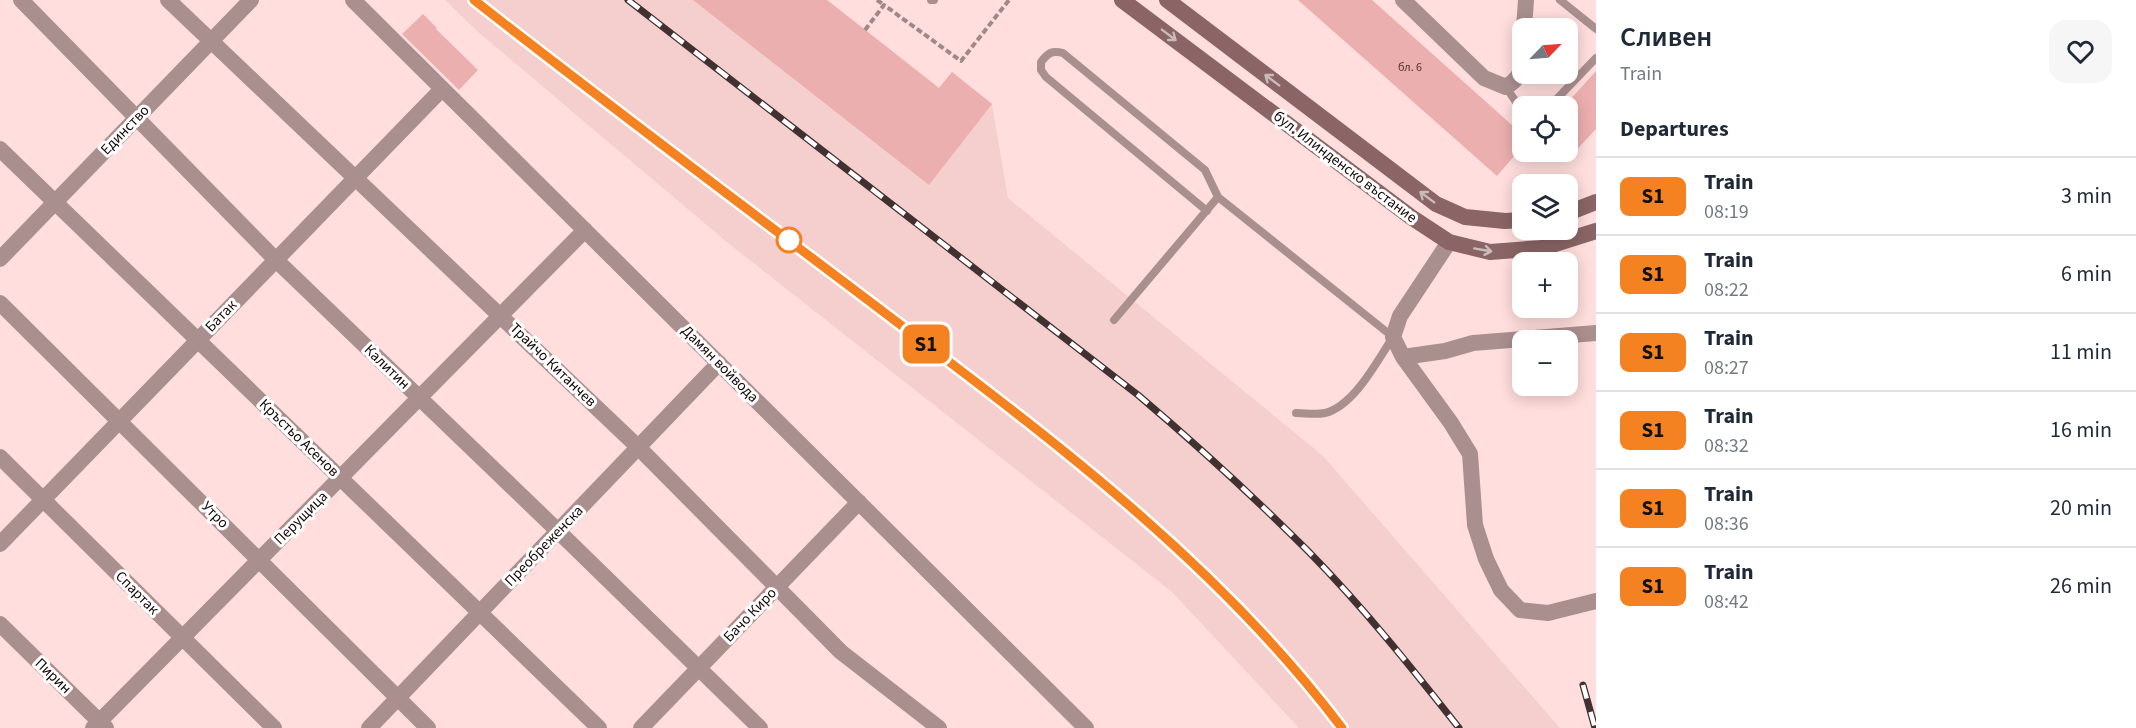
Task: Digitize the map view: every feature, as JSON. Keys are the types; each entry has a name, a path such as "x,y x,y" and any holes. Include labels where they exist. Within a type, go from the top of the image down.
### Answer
{"main road":[{"name":"бул. Илинденско въстание","path":"1122,0 1412,217 1449,242 1490,252 1542,248 1596,231"},
{"name":"бул. Илинденско въстание","path":"1167,0 1436,204 1465,217 1512,221"},
{"path":"1578,209 1596,202"}],"street":[{"name":"Калитин","path":"21,0 276,260 760,728"},
{"name":"Трайчо Китанчев","path":"168,0 639,447 841,652 939,728"},
{"name":"Единство","path":"0,259 251,0"},
{"name":"Дамян войвода","path":"353,0 1086,728"},
{"path":"1403,0 1484,78 1506,87 1512,83"},
{"path":"1525,18 1526,0"},
{"name":"Батак","path":"0,544 442,89"},
{"name":"Кръстьо Асенов","path":"0,149 599,728"},
{"name":"Перущица","path":"100,726 183,638 585,230"},
{"path":"1449,242 1400,316 1393,337 1403,357 1470,453 1474,525 1486,560 1501,590 1520,610 1548,614 1596,601"},
{"name":"Утро","path":"0,303 428,728"},
{"path":"1403,357 1445,351 1473,343 1596,333"},
{"name":"Преобреженска","path":"369,728 719,363"},
{"name":"Спартак","path":"0,458 274,728"},
{"name":"Бачо Киро","path":"641,728 859,502"},
{"name":"Пирин","path":"0,624 100,726"}],"lane":[{"path":"1560,0 1596,29"},
{"path":"1207,211 1046,77 1041,70 1041,62 1047,54 1055,51 1063,53 1205,170 1218,197 1393,337 1357,390 1343,403 1324,413 1296,413"},
{"path":"1560,96 1596,58"},
{"path":"1506,87 1512,96"},
{"path":"1114,320 1218,197"}],"path":[{"path":"878,0 961,61 1009,0"},
{"path":"865,30 884,5"}],"shaded area":[{"path":"445,0 827,0 939,88 952,72 992,104 1008,198 1322,455 1560,728 1299,728 1172,592 728,243 477,31"}],"building":[{"path":"693,0 827,0 939,88 952,72 992,104 929,185"},
{"path":"1298,0 1372,0 1512,125 1512,159 1497,176"},
{"path":"423,14 478,70 459,90 402,34"},
{"path":"1596,71 1596,129 1578,148 1578,96 1573,96"}],"railway":[{"path":"474,0 969,376 1084,468 1140,515 1247,616 1342,728"},
{"path":"628,0 1138,395 1182,433 1267,511 1329,573 1423,682 1459,728"},
{"path":"1583,685 1595,728"}],"train":[{"name":"S1","path":"474,0 1042,432 1154,527 1244,612 1318,695 1342,728"}]}
